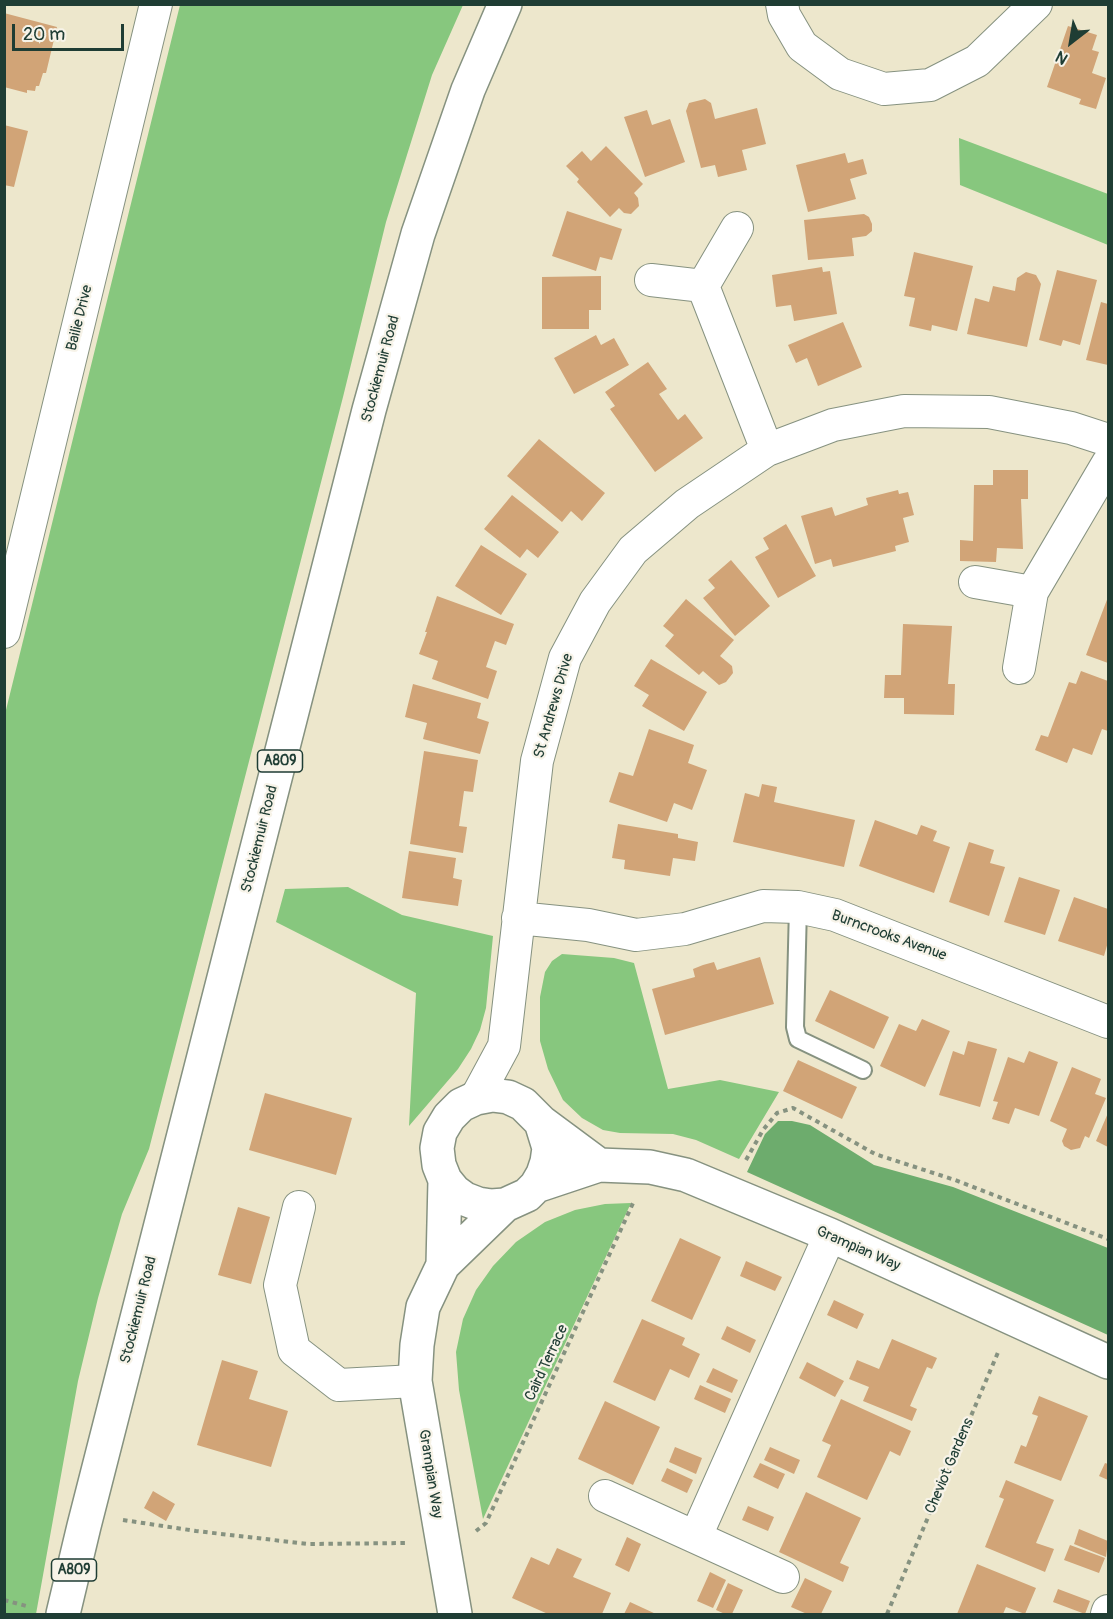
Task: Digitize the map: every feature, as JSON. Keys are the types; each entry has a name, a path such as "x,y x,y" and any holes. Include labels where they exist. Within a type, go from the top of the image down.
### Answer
{"main road":[{"name":"Stockiemuir Road","path":"63,1614 369,410 418,234 468,90 506,4"},
{"path":"476,1098 492,1095 508,1097 599,1165"},
{"name":"Grampian Way","path":"443,1264 445,1180 439,1165 437,1148 440,1132 449,1117 461,1105 476,1098"},
{"path":"532,1113 549,1148 548,1162 536,1186"},
{"name":"Grampian Way","path":"455,1614 416,1381 417,1345 423,1307 443,1264 505,1205 522,1198 536,1186 599,1165 650,1167 686,1175 830,1235 1108,1362"},
{"path":"445,1180 465,1199 491,1206 505,1205"}],"street":[{"name":"Bailie Drive","path":"4,632 156,4"},
{"path":"782,4 784,15 802,46 840,74 884,89 930,85 977,61 1036,4"},
{"path":"703,286 737,228"},
{"path":"651,280 703,286"},
{"path":"703,286 767,450"},
{"name":"St Andrews Drive","path":"476,1098 504,1046 537,761 565,658 595,602 633,550 687,504 767,450 833,425 904,411 988,412 1071,428 1108,440"},
{"path":"1019,668 1032,592 1108,463"},
{"path":"975,582 1032,592"},
{"name":"Burncrooks Avenue","path":"518,918 588,925 636,935 685,929 763,906 798,908 836,915 1108,1022"},
{"name":"St Andrews Drive","path":"504,1046 532,1113"},
{"path":"299,1207 280,1285 294,1350 339,1385 416,1381"},
{"path":"696,1536 830,1235"},
{"path":"605,1496 783,1576"}],"lane":[{"path":"798,908 795,1027 798,1039 863,1070"}],"path":[{"path":"728,1193 763,1130 777,1113 793,1107 875,1154 955,1180 1108,1239"},
{"name":"Caird Terrace","path":"114,1519 308,1544 442,1543 472,1534 486,1523 650,1167"},
{"name":"Cheviot Gardens","path":"886,1614 1013,1318"}],"green space":[{"path":"180,5 463,5 432,75 386,222 149,1149 122,1214 98,1298 78,1381 36,1614 5,1614 5,714"},
{"path":"959,138 1108,194 1108,245 960,185"},
{"path":"348,887 402,915 493,936 486,1008 480,1030 458,1069 409,1126 416,993 276,922 285,889"},
{"path":"562,954 614,958 634,963 668,1089 720,1080 779,1092 739,1159 696,1140 673,1134 620,1133 603,1130 582,1118 563,1100 548,1069 540,1041 540,997 545,972 552,961"},
{"path":"778,1121 810,1125 874,1165 953,1187 1108,1248 1108,1335 747,1172 765,1134"},
{"path":"631,1203 483,1519 459,1390 456,1352 463,1319 476,1290 493,1266 516,1242 545,1222 575,1210 605,1204"}],"building":[{"path":"4,13 57,27 46,73 43,73 35,91 27,90 27,93 4,87"},
{"path":"1068,26 1097,35 1092,50 1099,52 1092,73 1106,78 1096,109 1079,104 1081,99 1047,87"},
{"path":"705,99 711,103 715,119 757,108 766,144 742,150 747,170 718,177 715,165 701,168 686,111 689,103"},
{"path":"647,110 652,125 670,119 685,162 645,177 624,117"},
{"path":"4,125 28,131 14,187 4,185"},
{"path":"606,146 643,184 634,193 638,198 639,206 631,214 624,213 619,208 610,217 577,182 579,179 566,166 582,151 591,161"},
{"path":"845,153 848,163 863,159 867,174 850,179 856,199 808,212 796,165"},
{"path":"567,211 622,229 612,260 600,257 596,271 552,256"},
{"path":"864,214 869,217 872,231 866,236 852,238 854,256 808,260 804,220"},
{"path":"914,252 973,266 957,331 932,325 931,331 909,326 915,298 904,296"},
{"path":"822,267 823,272 830,271 837,314 794,321 791,305 776,307 772,275"},
{"path":"1057,270 1097,280 1080,345 1063,340 1061,346 1039,340"},
{"path":"1026,272 1036,275 1041,284 1027,347 967,334 975,298 989,302 993,286 1015,291 1017,278"},
{"path":"601,276 601,310 589,310 589,329 542,329 542,277"},
{"path":"1101,302 1108,304 1108,365 1086,360"},
{"path":"843,322 862,367 818,386 807,358 796,363 788,345"},
{"path":"596,335 601,345 614,338 629,365 574,394 554,358"},
{"path":"648,362 667,389 659,394 678,420 685,414 703,438 655,472 610,409 615,406 605,392"},
{"path":"539,439 605,493 582,521 571,511 562,522 507,476"},
{"path":"993,470 1028,470 1028,499 1021,499 1023,549 997,548 996,562 960,561 960,540 973,541 974,485 993,485"},
{"path":"898,490 899,494 908,492 914,515 903,518 909,542 895,546 896,551 833,567 831,559 815,564 801,516 832,507 835,516 868,505 866,498"},
{"path":"512,495 559,532 538,558 527,549 520,558 484,529"},
{"path":"786,524 816,576 778,598 755,557 769,549 763,538"},
{"path":"481,545 527,574 501,615 455,586"},
{"path":"731,560 770,606 735,636 703,598 715,588 708,580"},
{"path":"437,596 514,624 506,645 495,641 490,655 486,667 497,671 488,699 432,679 438,661 419,654"},
{"path":"1108,597 1108,663 1086,655"},
{"path":"686,599 734,640 720,656 732,666 733,673 726,682 719,685 703,671 699,675 665,646 674,635 663,626"},
{"path":"903,624 952,626 948,684 955,684 954,715 904,714 904,698 884,698 885,675 901,675"},
{"path":"651,659 707,692 684,731 642,706 649,695 634,686"},
{"path":"1081,671 1108,681 1108,731 1102,729 1092,755 1073,748 1067,763 1035,750 1041,735 1048,737 1069,682 1076,684"},
{"path":"413,684 481,703 477,718 489,722 480,754 423,739 427,723 405,717"},
{"path":"649,729 694,745 688,763 707,770 692,810 674,803 667,822 609,802 619,772 633,776"},
{"path":"424,751 478,760 473,792 464,791 459,826 467,827 463,853 410,844"},
{"path":"762,784 777,787 774,802 855,820 844,867 733,842 745,793 759,797"},
{"path":"875,820 917,835 921,825 937,831 933,841 950,847 934,893 859,866"},
{"path":"618,824 678,834 678,838 698,842 695,861 673,858 670,876 624,869 625,860 612,858"},
{"path":"969,842 994,850 990,863 1005,867 989,916 949,902"},
{"path":"409,851 456,858 453,878 462,880 458,906 402,898"},
{"path":"1019,877 1060,890 1045,935 1004,922"},
{"path":"1074,897 1108,909 1108,942 1104,956 1058,941"},
{"path":"760,957 774,1004 665,1035 652,989 695,977 693,969 703,965 714,962 717,970"},
{"path":"830,990 889,1017 874,1049 815,1021"},
{"path":"922,1019 950,1031 925,1087 880,1066 899,1024 916,1031"},
{"path":"968,1041 997,1049 980,1107 939,1095 953,1051 964,1055"},
{"path":"1029,1051 1058,1062 1039,1116 1015,1108 1009,1124 992,1119 998,1102 993,1101 1008,1057 1024,1063"},
{"path":"798,1060 857,1087 842,1119 783,1091"},
{"path":"1072,1067 1101,1079 1095,1094 1106,1098 1089,1138 1085,1136 1080,1148 1071,1150 1064,1146 1062,1141 1067,1129 1050,1121"},
{"path":"265,1093 352,1118 336,1175 249,1150"},
{"path":"1108,1113 1108,1147 1096,1141"},
{"path":"238,1207 270,1217 251,1284 218,1275"},
{"path":"680,1238 721,1257 692,1320 651,1301"},
{"path":"746,1261 782,1277 775,1291 740,1276"},
{"path":"834,1300 864,1314 857,1329 827,1315"},
{"path":"642,1319 685,1338 682,1345 700,1354 689,1378 670,1369 655,1401 613,1382"},
{"path":"727,1326 756,1340 750,1353 721,1339"},
{"path":"892,1339 937,1358 932,1369 927,1367 910,1406 917,1409 912,1421 863,1401 869,1387 849,1379 857,1360 879,1369"},
{"path":"222,1360 258,1371 249,1399 288,1411 271,1467 197,1445"},
{"path":"807,1362 844,1381 835,1397 799,1378"},
{"path":"713,1368 738,1380 732,1393 706,1382"},
{"path":"700,1385 731,1399 725,1413 694,1399"},
{"path":"1039,1396 1088,1416 1061,1481 1014,1463 1021,1445 1026,1447 1038,1416 1032,1414"},
{"path":"841,1399 911,1431 900,1456 890,1451 867,1500 817,1477 831,1445 822,1441"},
{"path":"605,1401 660,1427 633,1485 578,1459"},
{"path":"675,1447 702,1458 696,1474 669,1462"},
{"path":"770,1447 800,1460 794,1474 764,1460"},
{"path":"760,1463 785,1474 778,1489 753,1477"},
{"path":"1105,1463 1108,1464 1108,1480 1099,1476"},
{"path":"667,1468 693,1480 687,1493 661,1481"},
{"path":"1006,1480 1054,1500 1036,1543 1054,1549 1045,1572 985,1547 1004,1499 999,1497"},
{"path":"153,1491 175,1504 166,1521 144,1508"},
{"path":"806,1492 861,1518 840,1563 849,1567 843,1582 779,1552"},
{"path":"748,1506 774,1517 768,1531 742,1520"},
{"path":"1079,1529 1108,1541 1106,1557 1074,1544"},
{"path":"627,1537 641,1544 629,1572 615,1565"},
{"path":"1070,1545 1105,1558 1099,1573 1064,1560"},
{"path":"557,1548 582,1559 573,1577 611,1593 602,1614 548,1614 512,1598 531,1557 549,1565"},
{"path":"977,1564 1036,1588 1025,1614 1006,1607 1003,1614 957,1614"},
{"path":"710,1572 726,1580 713,1608 697,1601"},
{"path":"805,1578 832,1591 821,1614 807,1614 791,1607"},
{"path":"728,1583 743,1590 732,1614 716,1610"},
{"path":"1058,1589 1090,1601 1085,1614 1053,1602"},
{"path":"630,1602 656,1614 624,1614"}]}
